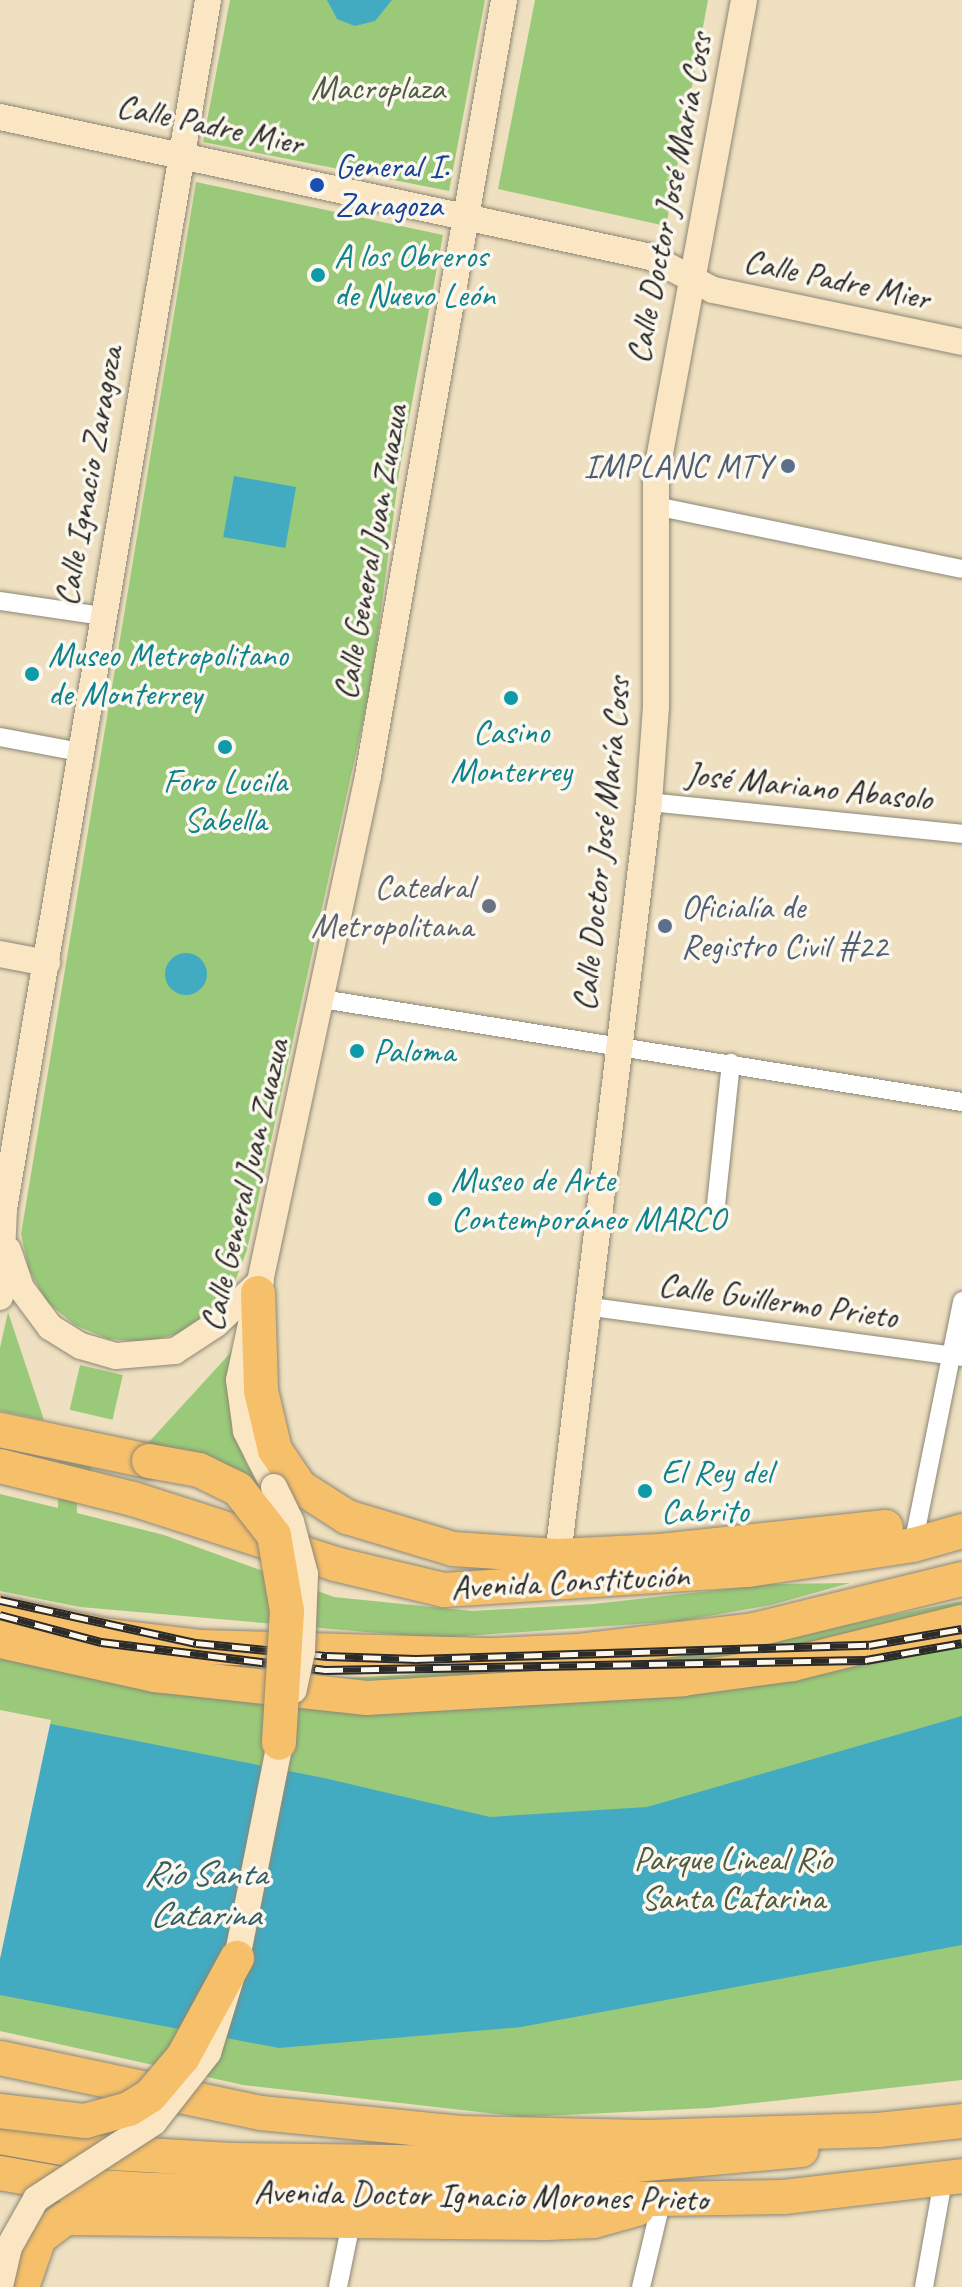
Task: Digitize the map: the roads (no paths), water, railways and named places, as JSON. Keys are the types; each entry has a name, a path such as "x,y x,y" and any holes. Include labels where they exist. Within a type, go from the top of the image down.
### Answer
{"highway":[{"path":"260,1287 266,1424 275,1450 300,1487 347,1517 406,1538 453,1549 558,1556 914,1534 962,1521"},
{"path":"0,1430 199,1470 229,1484 255,1506 274,1535 285,1582 287,1623 279,1743"},
{"name":"Avenida Constitución","path":"2,1482 324,1582 444,1590 648,1580 914,1534 962,1531"},
{"name":"Avenida Constitución","path":"0,1613 107,1636 201,1647 495,1655 593,1649 754,1630 962,1579"},
{"path":"0,1641 155,1675 367,1698 683,1679 793,1664 962,1622"},
{"path":"0,2111 85,2121 129,2109 150,2096 183,2057 237,1958"},
{"name":"Avenida Doctor Ignacio Morones Prieto","path":"0,2058 133,2088 345,2124 460,2133 646,2137 878,2130 962,2121"},
{"path":"0,2137 146,2157 634,2165 762,2157 878,2130"},
{"name":"Avenida Doctor Ignacio Morones Prieto","path":"0,2173 68,2185 151,2190 659,2199 784,2197 952,2178"},
{"path":"22,2287 39,2238 66,2218 594,2221 659,2199"}],"main road":[{"name":"Calle Ignacio Zaragoza","path":"0,1297 2,1221 47,963 101,616 208,0"},
{"name":"Calle General Juan Zuazua","path":"0,2286 9,2247 36,2199 55,2182 145,2130 194,2078 220,2025 237,1958 279,1743 302,1651 305,1574 291,1522 246,1431 240,1405 240,1371 322,999 376,732 504,0"},
{"name":"Calle Doctor José María Coss","path":"558,1556 585,1306 649,802 656,706 655,506 660,443 689,276 744,0"},
{"name":"Calle Padre Mier","path":"0,117 651,257 713,290 962,342"},
{"path":"0,954 47,963"},
{"path":"2,1221 21,1288 39,1315 67,1340 105,1354 140,1358 175,1351 260,1287"}],"street":[{"path":"655,506 962,569"},
{"path":"0,601 101,616"},
{"path":"0,737 80,752"},
{"name":"José Mariano Abasolo","path":"649,802 962,834"},
{"path":"322,999 962,1102"},
{"path":"716,1205 731,1063"},
{"path":"914,1534 957,1356 962,1301"},
{"name":"Calle Guillermo Prieto","path":"585,1306 957,1356"},
{"path":"924,2287 952,2178"},
{"path":"641,2287 659,2199"},
{"path":"338,2287 352,2218"}],"water":[{"path":"327,0 392,0 375,21 355,26 337,19"},
{"path":"234,476 296,487 285,548 223,537"},
{"path":"186,953 201,959 207,974 201,989 186,995 171,989 165,974 171,959"},
{"name":"Río Santa Catarina","path":"0,1714 324,1778 490,1817 647,1807 962,1716 962,1945 521,2027 279,2048 0,1995"}],"railway":[{"path":"0,1600 196,1643 327,1656 416,1659 869,1645 962,1629"},
{"path":"0,1615 101,1642 325,1670 866,1660 962,1643"}],"place":[{"name":"General I. Zaragoza","path":"317,185"},
{"name":"A los Obreros de Nuevo León","path":"318,275"},
{"name":"IMPLANC MTY","path":"788,466"},
{"name":"Museo Metropolitano de Monterrey","path":"32,674"},
{"name":"Casino Monterrey","path":"511,698"},
{"name":"Foro Lucila Sabella","path":"225,747"},
{"name":"Catedral Metropolitana","path":"489,906"},
{"name":"Oficialía de Registro Civil #22","path":"665,926"},
{"name":"Paloma","path":"357,1051"},
{"name":"Museo de Arte Contemporáneo MARCO","path":"435,1199"},
{"name":"El Rey del Cabrito","path":"645,1491"}],"park label":[{"name":"Macroplaza","path":"378,88"},
{"name":"Parque Lineal Río Santa Catarina","path":"733,1878"}]}
